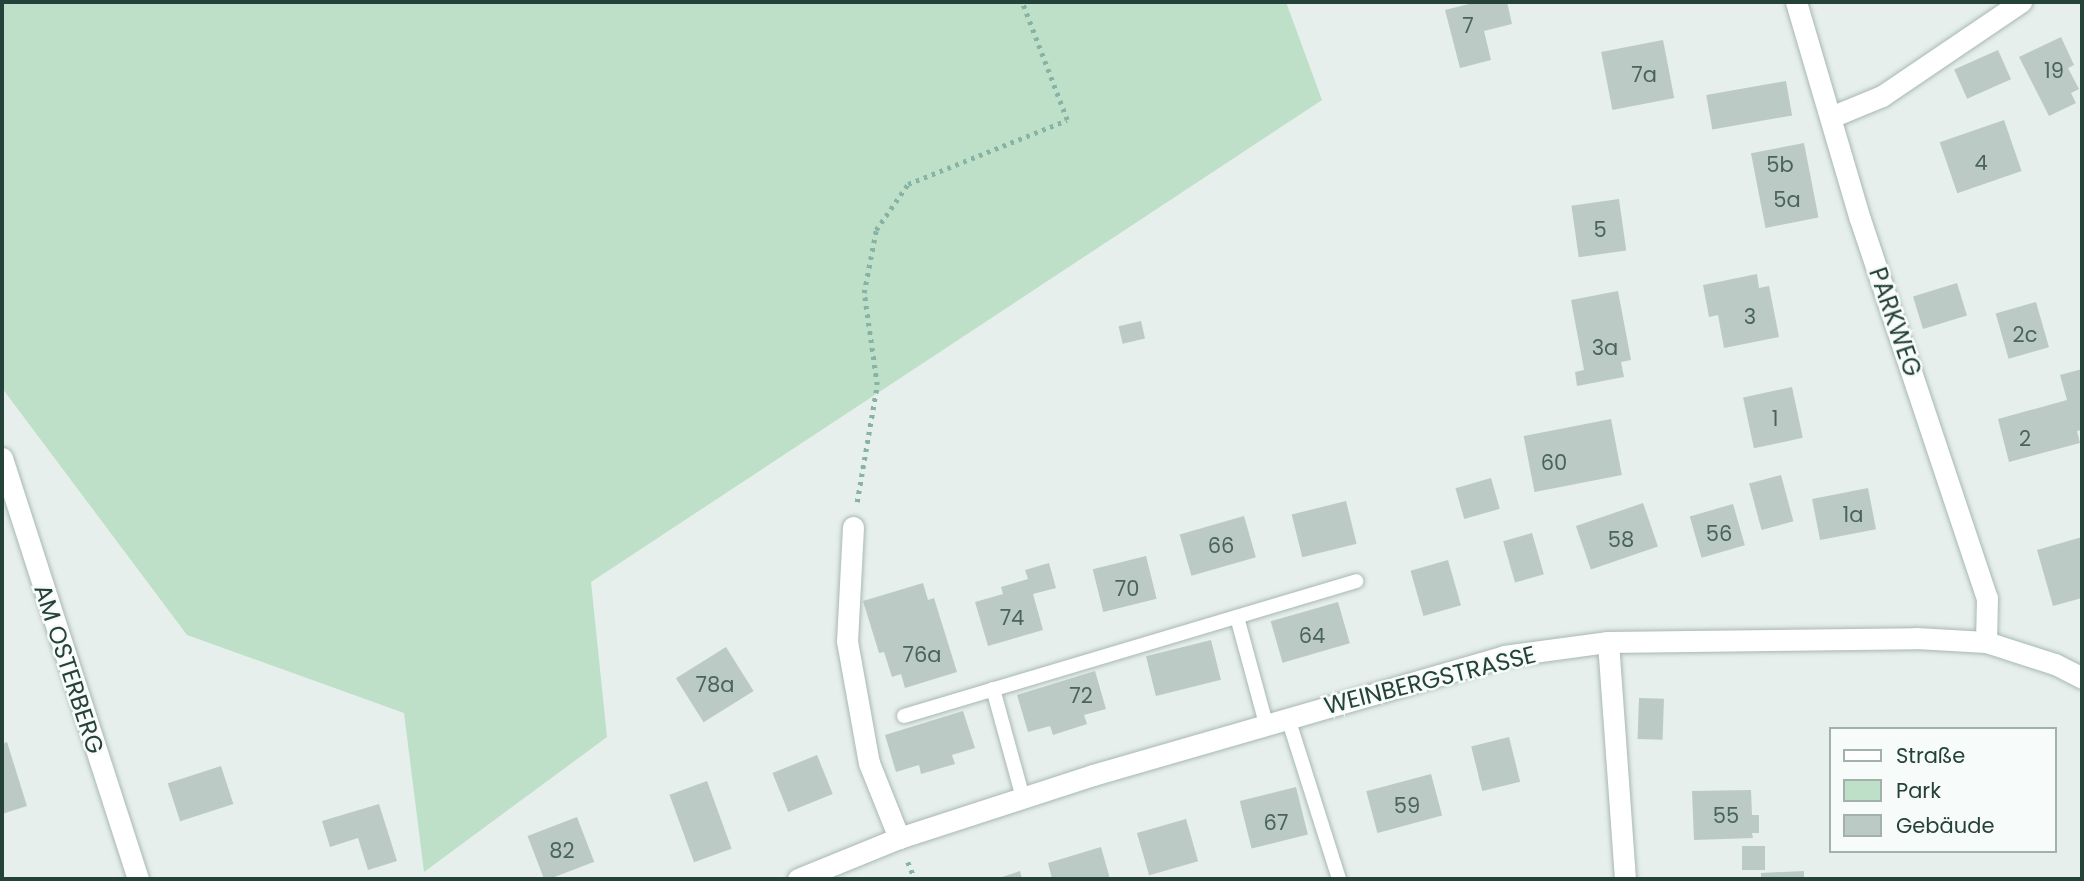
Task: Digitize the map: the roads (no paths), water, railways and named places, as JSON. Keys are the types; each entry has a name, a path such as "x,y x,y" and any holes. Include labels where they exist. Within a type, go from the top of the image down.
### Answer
{"street":[{"name":"PARKWEG","path":"1796,2 1860,219 1987,598 1986,642"},
{"path":"1831,117 1882,96 2021,2"},
{"name":"AM OSTERBERG","path":"2,458 138,879"},
{"path":"853,527 847,641 869,763 899,838"},
{"name":"WEINBERGSTRASSE","path":"798,879 899,838 1023,798 1266,724 1504,656 1608,642 1876,637 1986,642 2055,664 2082,678"},
{"path":"1608,642 1625,879"}],"lane":[{"path":"904,716 1356,582"},
{"path":"1237,617 1266,724"},
{"path":"993,689 1023,798"},
{"path":"1288,718 1339,879"}]}
